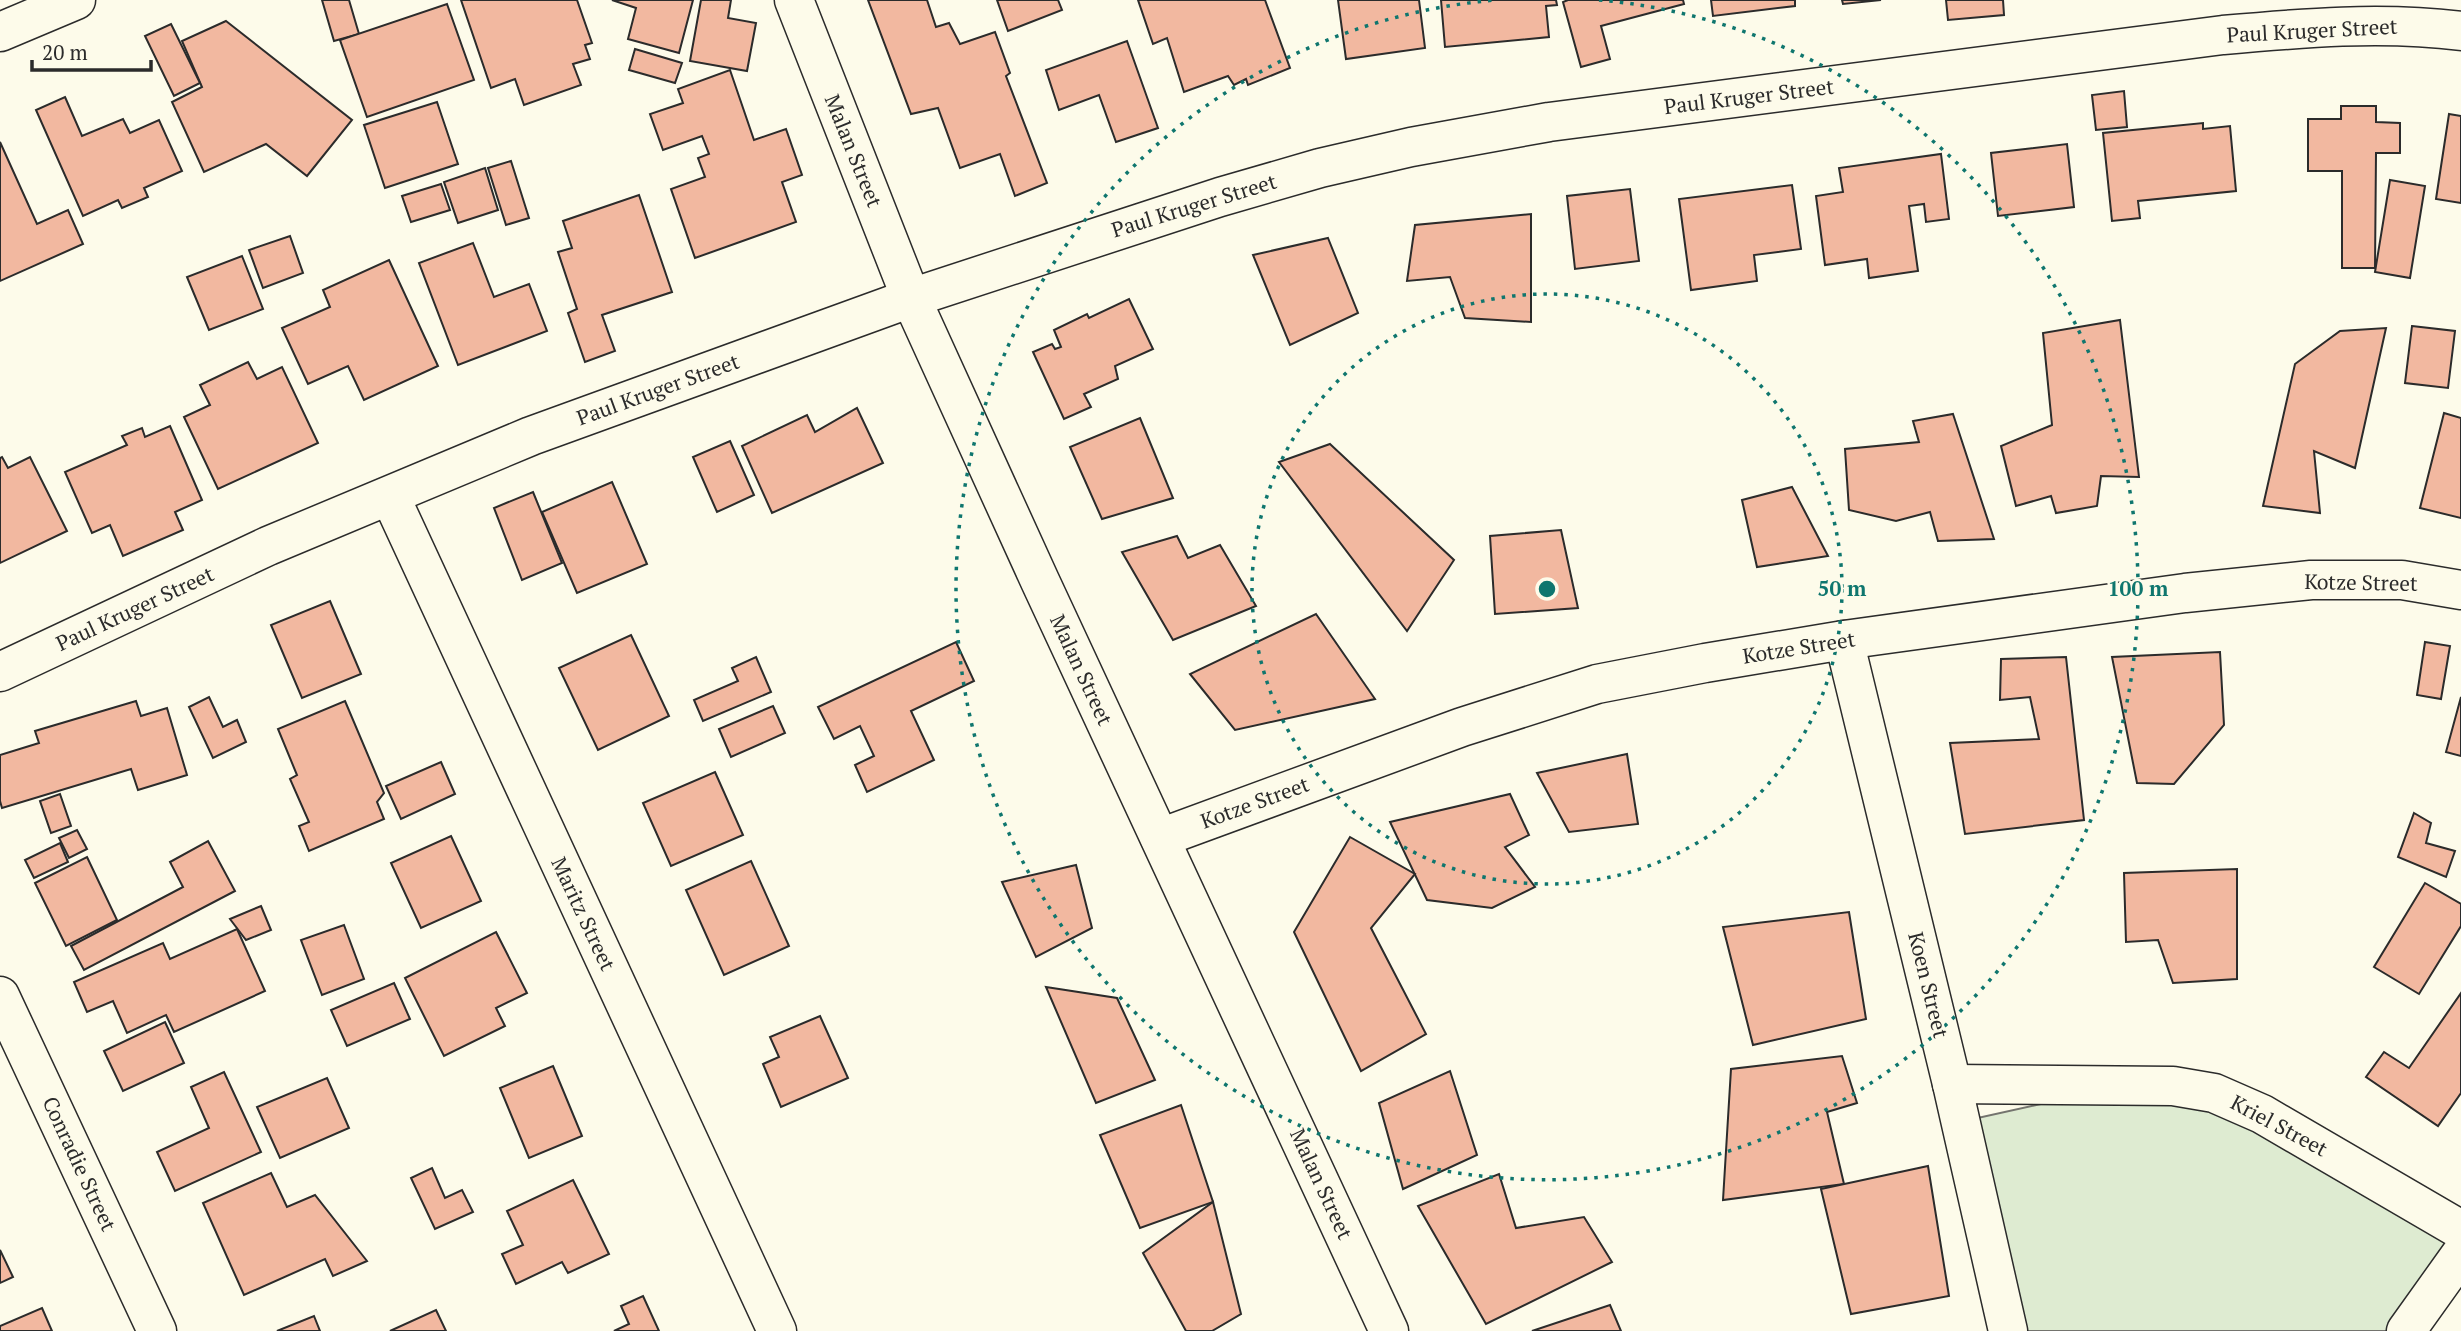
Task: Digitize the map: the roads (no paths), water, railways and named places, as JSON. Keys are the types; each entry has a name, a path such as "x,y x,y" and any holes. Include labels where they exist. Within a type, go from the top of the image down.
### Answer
{"street":[{"path":"0,32 76,0"},
{"name":"Malan Street","path":"794,0 911,298 1389,1331"},
{"name":"Paul Kruger Street","path":"0,672 268,546 531,436 911,298 1220,197 1320,168 1411,147 1549,122 2235,34 2295,28 2360,26 2430,27 2461,31"},
{"name":"Maritz Street","path":"390,496 777,1331"},
{"name":"Kotze Street","path":"1160,838 1461,727 1597,684 1704,663 1844,640 2185,593 2311,580 2402,580 2461,590"},
{"name":"Koen Street","path":"1844,640 1952,1084 2008,1331"},
{"name":"Conradie Street","path":"0,996 157,1331"},
{"name":"Kriel Street","path":"1952,1084 2173,1086 2214,1093 2262,1114 2461,1230"},
{"path":"2406,1331 2461,1254"}]}
